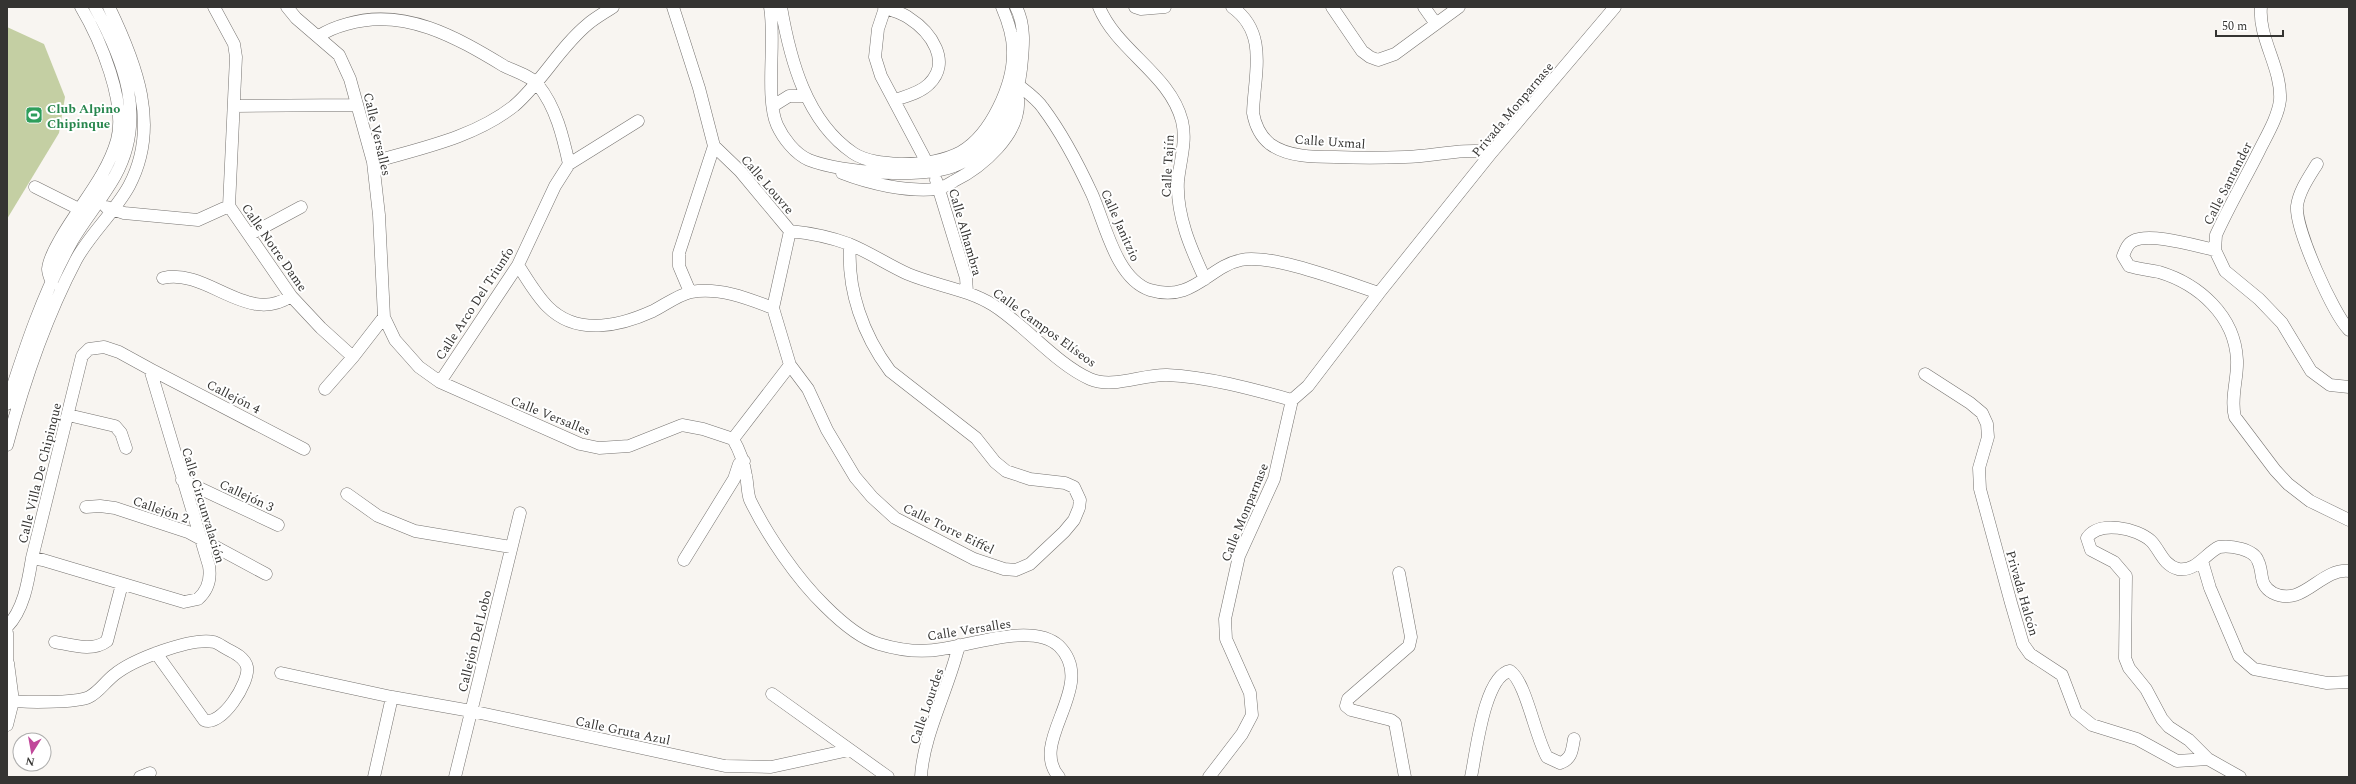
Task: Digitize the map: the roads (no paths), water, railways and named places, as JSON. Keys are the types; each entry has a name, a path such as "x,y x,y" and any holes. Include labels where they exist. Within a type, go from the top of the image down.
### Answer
{"street":[{"path":"52,284 48,271 49,263 56,247 102,174 117,141 118,110 102,54 81,7"},
{"path":"7,445 32,325 72,242 118,169 128,145 132,126 131,107 127,87 116,49 95,7"},
{"path":"7,404 76,259 128,187 140,153 144,110 135,66 109,7"},
{"name":"Calle Notre Dame","path":"214,7 234,44 236,57 235,106 229,206 291,296 321,328 353,357"},
{"name":"Calle Versalles","path":"287,7 296,18 319,36 339,55 350,79 373,162 378,215 384,317 392,334 409,357 440,382 551,433 599,448 629,446 682,425 703,428 733,439 744,461 750,499 778,547 824,605 846,624 871,640 893,647 932,650 1020,636 1035,636 1051,640 1062,650 1068,662 1071,679 1068,698 1051,745 1052,765 1059,777"},
{"path":"373,162 436,144 484,126 514,105 537,83 587,25 613,7"},
{"path":"674,7 699,88 714,146 678,253 679,266 690,292"},
{"path":"770,7 773,36 773,106 777,124 783,135 796,152 809,160 849,176 880,184 924,189 975,169 993,152 1009,132 1016,118 1019,104 1018,87 1024,48 1019,13 1016,7"},
{"path":"782,7 788,47 806,96 830,131 853,153 893,163 930,162 954,156 963,151 987,127 1000,105 1007,88 1014,52 1012,38 1002,7"},
{"path":"830,131 858,148 873,153 890,157 923,156 895,100 881,76 875,56 878,29 884,7 900,12 916,22 926,32 938,53 938,68 928,85 918,92 895,100"},
{"name":"Calle Tajín","path":"1098,7 1111,29 1155,76 1171,98 1182,120 1184,138 1178,181 1180,208 1193,255 1205,279"},
{"path":"1135,7 1141,9 1165,7"},
{"name":"Calle Uxmal","path":"1232,7 1241,14 1254,36 1258,49 1253,113 1254,122 1270,144 1284,151 1321,157 1406,157 1472,149 1492,152"},
{"path":"1332,7 1362,51 1370,58 1378,60 1395,54 1459,7"},
{"path":"1424,7 1436,24"},
{"name":"Privada Monparnase","path":"1379,293 1440,219 1492,152 1615,7"},
{"name":"Calle Santander","path":"2215,250 2216,235 2275,117 2280,100 2279,81 2261,19 2262,7"},
{"path":"319,36 328,30 367,20 408,21 465,44 537,83 546,96 562,131 569,164 638,121"},
{"path":"809,160 855,169 912,174 942,170 959,164 983,148 1004,120 1018,87"},
{"name":"Calle Janitzio","path":"1018,87 1042,107 1060,136 1092,194 1119,260 1127,273 1149,289 1164,292 1184,289 1241,260 1252,259 1312,271 1379,293"},
{"path":"773,106 789,96 806,96"},
{"path":"235,106 357,105"},
{"name":"Calle Louvre","path":"714,146 740,171 790,231 773,308 790,365"},
{"name":"Calle Arco Del Triunfo","path":"440,382 518,265 555,186 569,164"},
{"path":"2317,164 2300,198 2298,215 2301,229 2331,306 2349,330"},
{"name":"Calle Alhambra","path":"938,184 966,278 967,292"},
{"path":"35,186 79,209"},
{"path":"106,190 115,206 124,213 198,220 229,206"},
{"path":"98,202 115,206"},
{"path":"249,235 301,207"},
{"name":"Calle Campos Elíseos","path":"790,231 824,236 850,245 908,274 967,292 994,306 1066,363 1090,378 1110,382 1149,375 1168,375 1204,380 1292,400"},
{"path":"2349,387 2330,385 2311,371 2282,323 2259,299 2225,271 2215,250 2148,238 2133,241 2126,248 2123,256 2129,266 2159,272 2191,287 2218,310 2226,320 2235,345 2237,360 2234,408 2235,417 2274,470 2288,484 2310,501 2349,520"},
{"name":"Calle Torre Eiffel","path":"790,365 808,389 842,458 868,492 895,518 926,535 974,559 1004,570 1016,570 1030,564 1074,520 1079,508 1080,500 1074,487 1065,483 1030,479 1006,471 995,462 976,438 890,371 880,358 860,316 850,279 850,245"},
{"path":"518,265 538,296 549,308 580,325 598,327 627,320 652,311 690,292 725,293 744,297 773,308"},
{"path":"163,278 174,276 184,278 212,286 239,301 258,305 272,305 291,296"},
{"path":"1292,400 1308,386 1379,293"},
{"path":"325,389 353,357 384,317"},
{"name":"Calle Villa De Chipinque","path":"9,622 23,600 82,356 89,349 104,347 119,352 150,369"},
{"path":"7,365 25,364"},
{"path":"733,439 790,365"},
{"name":"Callejón 4","path":"150,369 304,449"},
{"name":"Calle Circunvalación","path":"32,558 184,602 198,599 206,589 210,576 209,566 199,537 150,369"},
{"name":"Privada Halcón","path":"1925,374 1970,403 1982,413 1987,424 1988,437 1979,468 1980,489 2010,603 2023,644 2030,654 2062,675 2076,712 2092,725 2137,739 2178,761 2208,759"},
{"name":"Calle Monparnase","path":"1209,777 1242,734 1252,715 1250,693 1226,639 1226,619 1239,556 1255,516 1267,499 1274,479 1292,400"},
{"path":"68,415 115,426 121,433 126,448"},
{"path":"684,560 734,479 739,464 744,461"},
{"name":"Callejón 3","path":"182,480 278,525"},
{"path":"347,494 378,516 415,531 511,547"},
{"name":"Callejón 2","path":"86,507 100,506 115,508 199,537 266,574"},
{"name":"Callejón Del Lobo","path":"455,777 520,512"},
{"path":"2240,777 2208,759 2198,748 2169,727 2162,719 2146,689 2129,668 2125,658 2126,576 2114,562 2091,550 2087,538 2096,529 2104,528 2136,532 2151,542 2164,561 2170,566 2178,569 2189,568 2202,561 2219,547 2225,546 2248,552 2259,562 2260,578 2266,589 2283,596 2293,596 2307,590 2333,573 2349,571"},
{"path":"2202,561 2210,588 2239,656 2245,664 2254,669 2327,683 2349,682"},
{"path":"1399,573 1411,637 1409,646 1348,699 1346,706 1351,710 1391,720 1395,723 1405,777"},
{"path":"55,642 86,647 100,646 107,641 122,584"},
{"path":"7,633 10,700 7,726"},
{"path":"10,700 84,698 97,692 114,675 128,665 156,653 205,641 215,642 244,660 247,668 246,680 226,711 214,721 209,722 204,720 156,653"},
{"name":"Calle Lourdes","path":"921,777 926,744 950,679 959,645"},
{"path":"1471,777 1488,699 1493,685 1504,672 1510,671 1513,673 1522,689 1534,728 1547,757 1560,763 1567,760 1571,754 1574,739"},
{"name":"Calle Gruta Azul","path":"281,673 392,697 471,710 726,766 771,767 850,750"},
{"path":"772,694 888,777"},
{"path":"374,777 392,697"}],"place":[{"name":"Club Alpino Chipinque","path":"34,115"}]}
